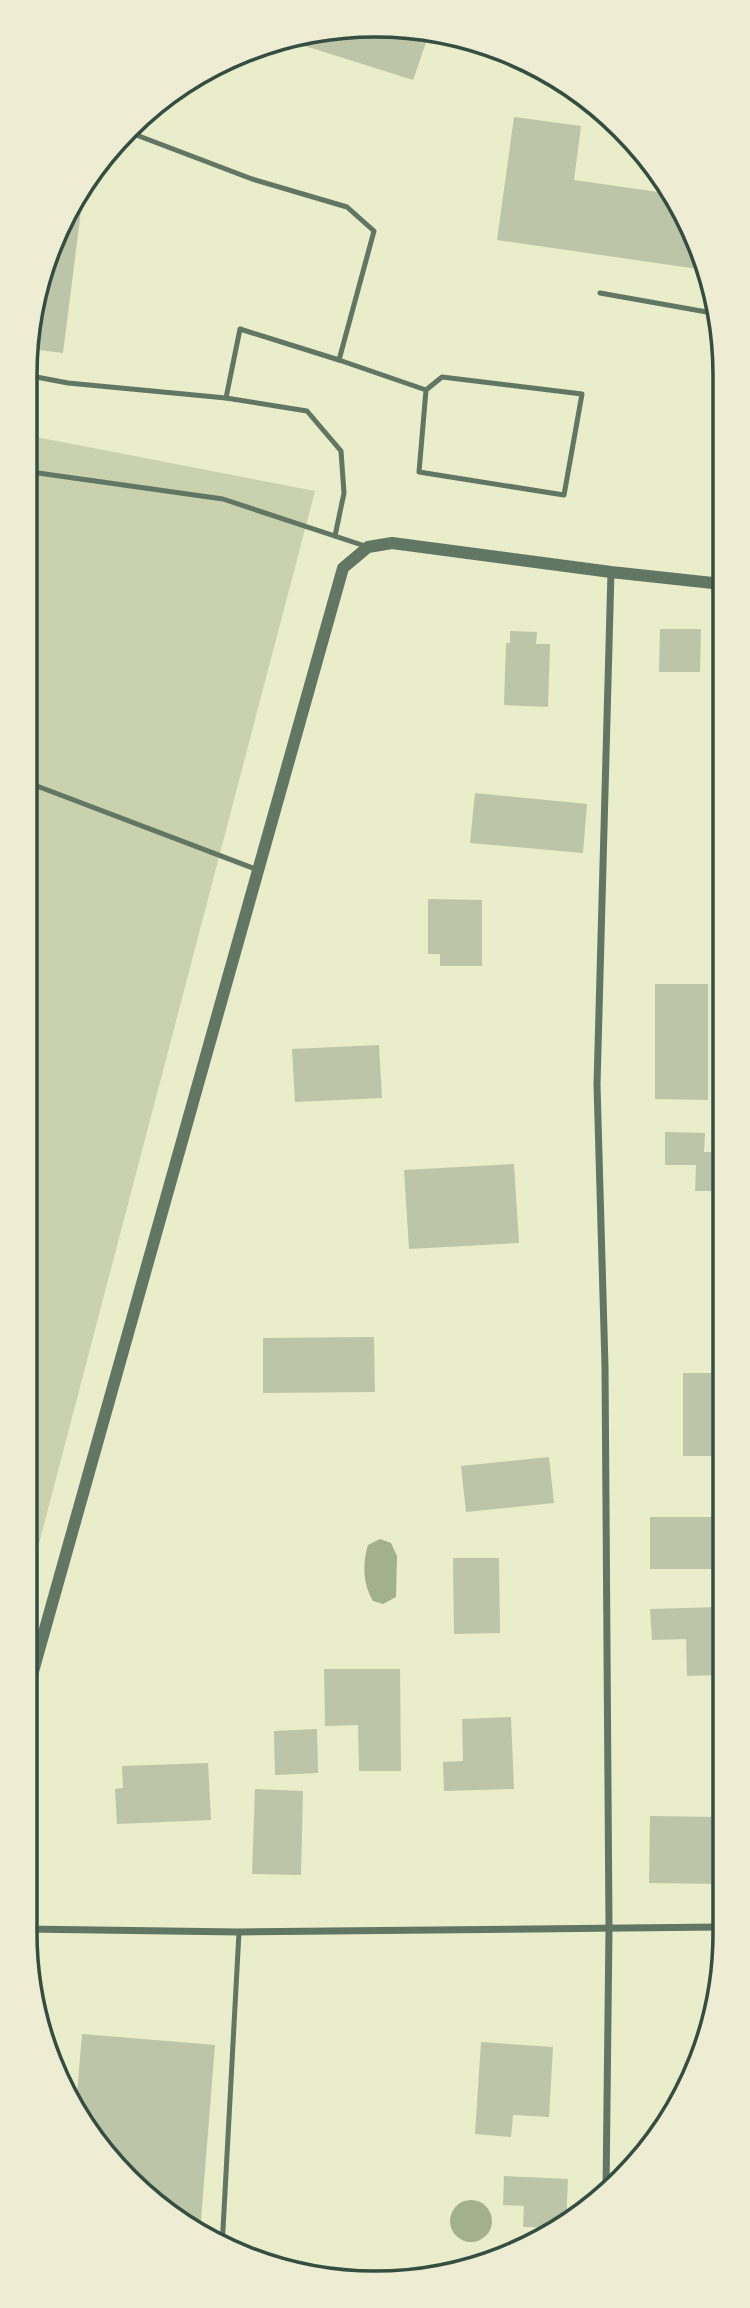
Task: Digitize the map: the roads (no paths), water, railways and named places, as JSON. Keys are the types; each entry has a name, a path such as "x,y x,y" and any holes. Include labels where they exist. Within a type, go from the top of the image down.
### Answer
{"street":[{"path":"37,1661 344,568 368,547 392,543 713,583"},
{"path":"606,2179 609,1928 605,1366 597,1085 611,572"},
{"path":"37,1929 239,1932 713,1927"}],"lane":[{"path":"137,135 252,178 347,208 374,231 339,360"},
{"path":"600,293 707,312"},
{"path":"226,398 240,329 426,390"},
{"path":"37,377 68,383 226,398 307,411 341,451 344,493 335,536"},
{"path":"442,377 582,394 564,495 419,472 426,390 442,377"},
{"path":"37,473 223,499 368,547"},
{"path":"37,786 258,870"},
{"path":"223,2235 239,1932"}]}
